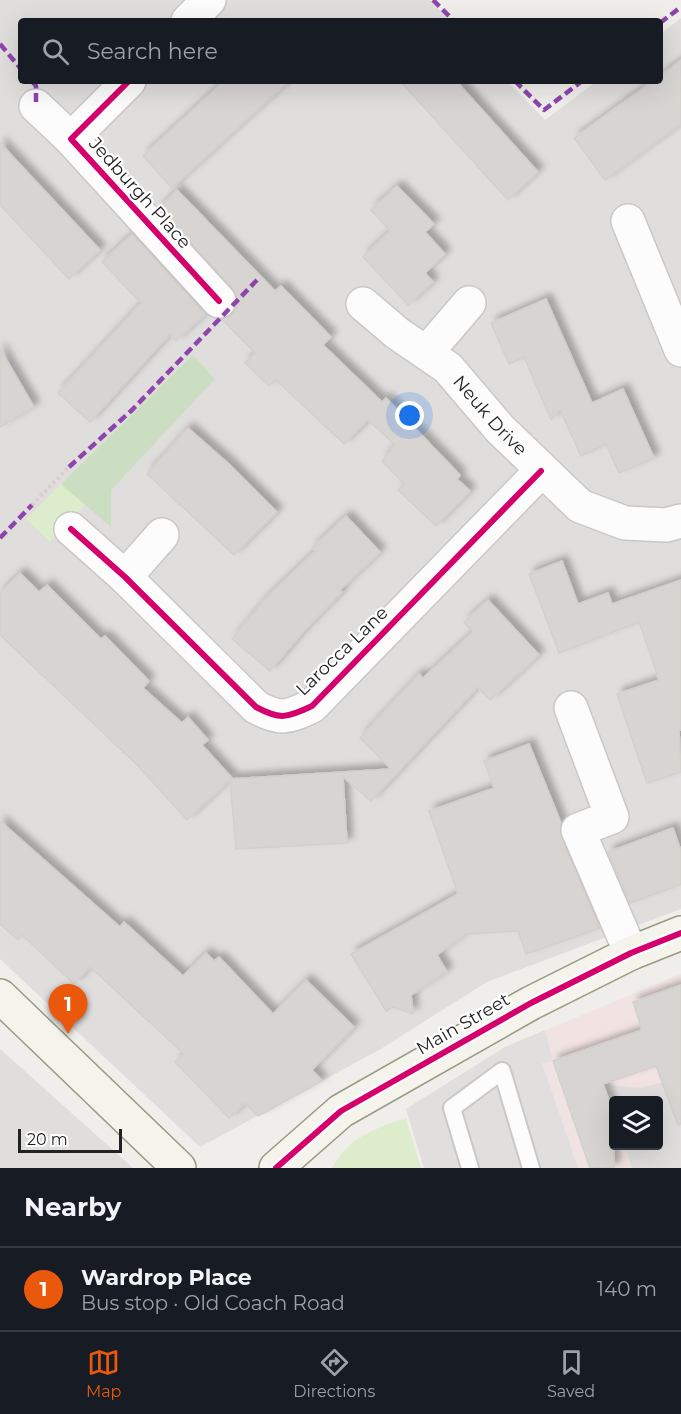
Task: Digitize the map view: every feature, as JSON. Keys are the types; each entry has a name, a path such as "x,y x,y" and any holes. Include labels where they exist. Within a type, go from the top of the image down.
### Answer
{"street":[{"path":"191,18 209,0"},
{"name":"Jedburgh Place","path":"126,84 71,139 219,301"},
{"path":"36,106 71,139"},
{"path":"628,221 681,350"},
{"path":"427,352 470,303"},
{"name":"Neuk Drive","path":"363,304 397,333 448,368 500,429 541,471 580,506 625,524 666,525 681,521"},
{"name":"Larocca Lane","path":"70,529 124,577 255,707 276,718 295,714 312,706 541,471"},
{"path":"124,577 162,535"},
{"path":"572,708 612,817 578,830 631,953"},
{"name":"Main Street","path":"276,1168 341,1112 531,1003 631,953 681,933"},
{"path":"4,1007 179,1168"}],"lane":[{"path":"470,1168 452,1108 502,1071 531,1168"}],"path":[{"path":"32,505 69,467"}],"shaded area":[{"path":"0,0 430,0 447,18 18,18 18,84 510,84 545,120 593,84 663,84 663,32 681,18 681,909 487,982 379,1050 200,1147 0,959"},
{"path":"681,974 681,1168 424,1168 406,1109 505,1047"},
{"path":"545,1030 553,1061 542,1063 578,1168 424,1168 406,1109 505,1047"},
{"path":"0,1049 133,1168 0,1168"},
{"path":"681,1077 681,1168 632,1168 625,1150 663,1150 663,1096 609,1096 609,1102 603,1084 641,1088"}],"green space":[{"path":"193,355 215,379 111,490 111,527 61,484"},
{"path":"61,484 85,504 50,542 26,519"},
{"path":"406,1118 421,1168 332,1168 354,1141 373,1130"}],"building":[{"path":"681,60 681,124 605,180 574,138 649,84 663,84 663,74"},
{"path":"221,84 286,84 172,188 143,156"},
{"path":"403,84 459,84 538,172 508,200"},
{"path":"0,143 100,250 69,279 0,205"},
{"path":"397,186 434,224 425,232 445,254 425,273 433,282 408,305 363,257 390,231 371,210"},
{"path":"177,190 275,291 281,286 331,337 323,345 382,402 386,398 460,475 457,479 470,491 436,526 398,490 404,484 382,461 395,445 368,420 344,444 276,380 269,386 245,363 255,353 222,319 231,315 237,307 237,298 233,289 159,208"},
{"path":"132,234 205,314 176,341 170,334 90,422 58,393 141,303 102,262"},
{"path":"546,299 592,403 623,389 654,458 619,473 606,444 581,456 560,410 551,420 524,357 509,364 491,323"},
{"path":"0,349 34,407 0,427"},
{"path":"188,428 230,465 277,512 234,555 147,474"},
{"path":"346,516 380,552 340,590 342,592 303,632 270,671 232,639 266,598 315,551 312,548"},
{"path":"562,561 578,604 608,593 612,604 681,580 681,730 679,730 681,772 647,783 617,694 659,680 639,622 559,653 529,574"},
{"path":"20,573 39,592 47,585 101,639 105,636 149,681 143,688 182,723 188,717 208,740 202,745 231,779 391,769 360,738 419,674 423,678 473,632 464,622 488,600 539,655 490,700 478,687 371,801 343,777 347,843 236,849 230,780 187,820 137,765 0,635 0,593"},
{"path":"529,744 561,823 561,837 600,928 526,954 518,931 466,934 437,955 447,972 411,995 413,1014 393,1007 386,1011 351,954 458,894 429,811 494,788 484,761"},
{"path":"0,821 120,927 124,922 183,976 206,953 214,961 219,957 273,1014 306,980 354,1027 312,1070 322,1081 258,1116 245,1103 229,1118 175,1062 184,1054 90,967 74,984 22,935 18,940 0,924"},
{"path":"673,828 681,851 681,884 630,903 608,852"},
{"path":"681,985 681,1124 678,1125 656,1066 603,1084 609,1100 609,1150 614,1150 614,1168 590,1168 553,1061 642,1030 633,1002"}],"marked path":[{"path":"433,0 451,18"},
{"path":"663,21 681,7"},
{"path":"0,44 18,65"},
{"path":"34,84 36,106"},
{"path":"518,84 544,110 578,84"},
{"path":"69,467 132,410 257,280"},
{"path":"0,538 32,505"}],"cycle path":[{"path":"126,84 71,139 219,301"},
{"path":"71,529 125,577 256,707 271,714 284,716 312,706 541,471"},
{"path":"276,1168 341,1111 531,1003 631,953 681,933"}],"place":[{"name":"Wardrop Place","path":"68,1034"}]}
